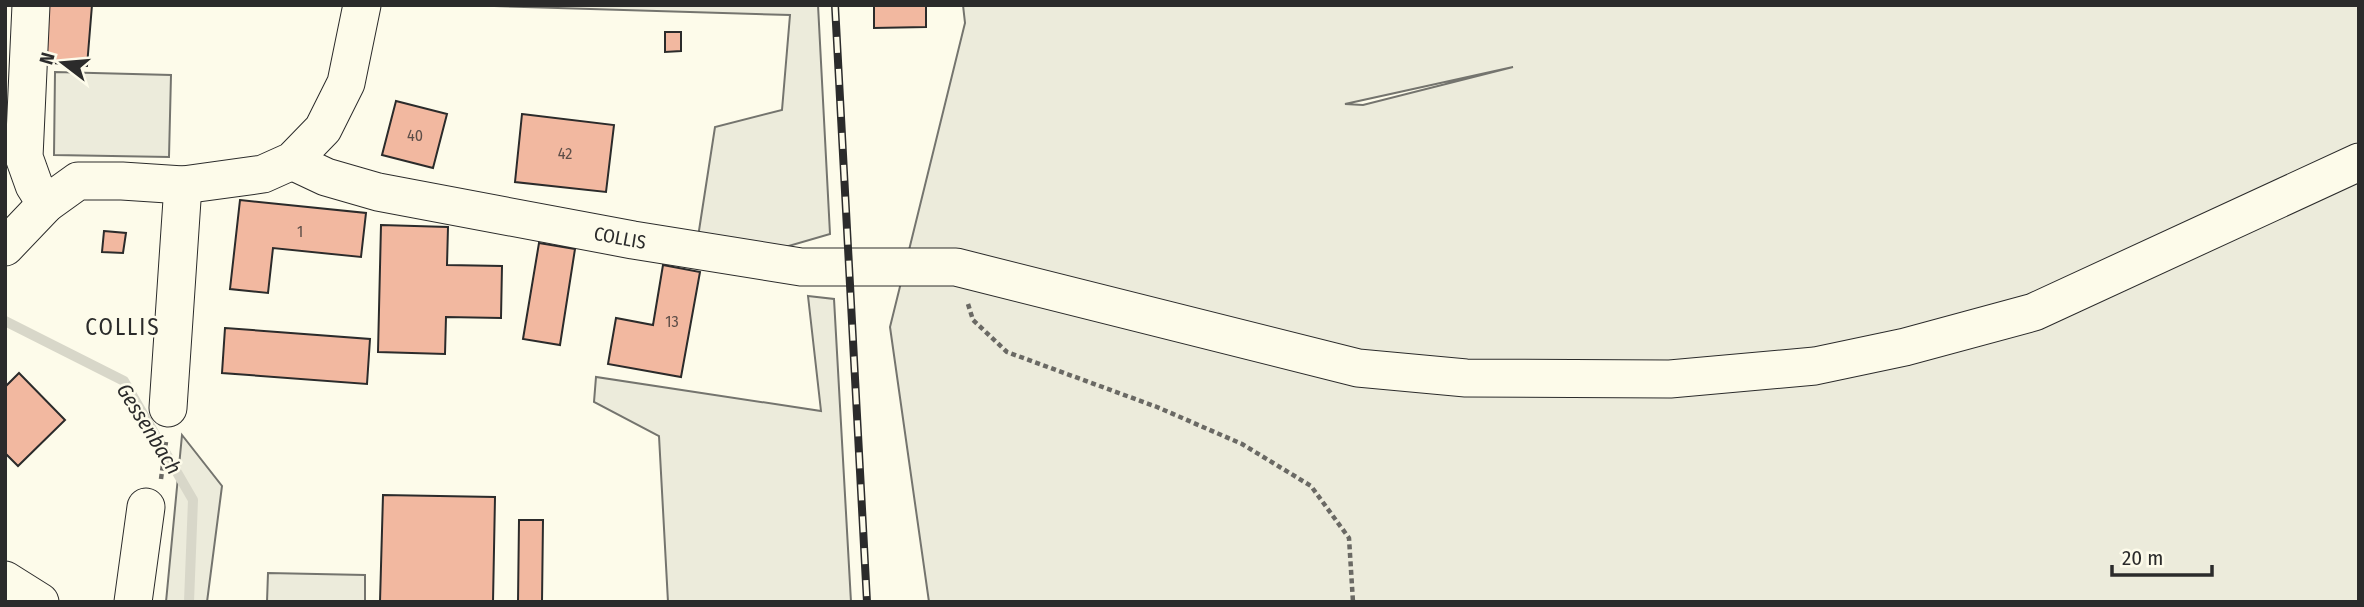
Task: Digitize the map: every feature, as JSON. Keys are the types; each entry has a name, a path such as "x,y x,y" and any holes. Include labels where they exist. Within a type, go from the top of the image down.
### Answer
{"street":[{"path":"31,5 24,157 34,185 46,204"},
{"path":"5,247 46,204 78,181 183,186 262,174 292,161 323,129 346,83 362,5"},
{"name":"COLLIS","path":"292,161 326,177 378,191 646,242 801,267 956,267 1358,368 1466,379 1670,379 1815,366 1905,347 2034,312 2359,162"},
{"path":"167,424 183,186"},
{"path":"133,602 154,494"},
{"path":"5,580 40,602"}],"path":[{"path":"956,267 974,320 1007,352 1157,407 1242,444 1311,486 1349,538 1353,602"},
{"path":"154,494 167,424"}],"shaded area":[{"path":"463,5 818,5 830,234 775,250 698,237 715,127 782,110 790,15"},
{"path":"963,5 2359,5 2359,602 929,602 890,327 965,23","holes":["1513,67 1363,105 1345,104"]},
{"path":"55,72 171,75 169,157 54,155"},
{"path":"808,296 834,299 851,602 668,602 659,436 594,402 596,377 821,411"},
{"path":"182,435 222,486 207,602 166,602"},
{"path":"268,573 365,575 365,602 267,602"}],"building":[{"path":"47,5 92,5 87,66 42,62"},
{"path":"874,5 926,5 926,27 874,28"},
{"path":"665,32 681,32 681,51 665,52"},
{"path":"396,101 447,114 433,168 382,155"},
{"path":"522,114 614,125 606,192 515,182"},
{"path":"240,200 366,213 361,257 273,248 268,293 230,289"},
{"path":"381,225 448,227 447,265 502,266 501,318 446,317 445,354 378,352"},
{"path":"104,231 126,233 123,253 102,252"},
{"path":"539,243 575,249 560,345 523,339"},
{"path":"663,265 700,272 681,377 608,364 616,318 653,325"},
{"path":"225,328 370,339 367,384 222,373"},
{"path":"19,373 65,420 18,466 5,453 5,387"},
{"path":"383,495 495,497 493,602 380,602"},
{"path":"519,520 543,520 542,602 518,602"}],"waterway":[{"name":"Gessenbach","path":"5,321 124,381 193,500 189,602"}],"railway":[{"path":"835,5 867,602"}],"district":[{"name":"COLLIS","path":"123,327"}]}
